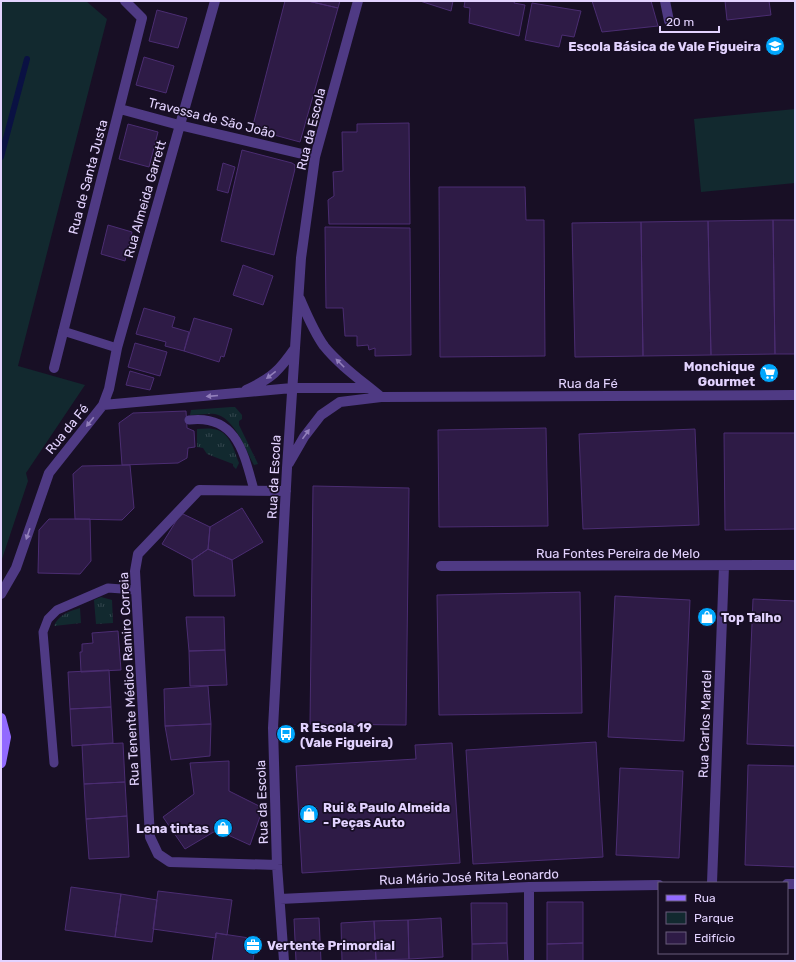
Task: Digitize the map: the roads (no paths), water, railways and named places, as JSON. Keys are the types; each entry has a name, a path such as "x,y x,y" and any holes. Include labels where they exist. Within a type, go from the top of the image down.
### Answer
{"street":[{"name":"Rua de Santa Justa","path":"54,368 142,18 125,1"},
{"name":"Rua Almeida Garrett","path":"103,406 117,348 215,1"},
{"name":"Rua da Escola","path":"284,961 277,865 273,728 287,468 301,258 314,157 358,1"},
{"path":"665,1 669,22"},
{"name":"Travessa de São João","path":"120,108 179,125 314,157"},
{"path":"299,298 312,326 324,345 342,365 381,397"},
{"name":"Rua da Fé","path":"237,393 268,379 281,368 296,346"},
{"name":"Rua da Fé","path":"1,594 16,568 49,473 103,406 292,388 370,388"},
{"name":"Rua da Fé","path":"287,468 304,437 321,415 340,402 381,397 795,395"},
{"name":"Rua Tenente Médico Ramiro Correia","path":"277,865 170,862 158,854 150,837 135,570 138,554 199,490 286,491"},
{"name":"Rua Fontes Pereira de Melo","path":"441,566 795,565"},
{"name":"Rua Carlos Mardel","path":"712,882 724,566"},
{"path":"1,718 6,737 1,763"},
{"name":"Rua Mário José Rita Leonardo","path":"280,899 529,887 658,885"},
{"path":"529,887 530,961"}],"lane":[{"path":"63,331 117,348"},
{"path":"189,420 199,419 227,428 237,440 245,458 254,490"},
{"path":"54,763 44,632 48,619 57,610 108,588 136,590"}],"waterway":[{"path":"1,157 27,59"}],"place":[{"name":"Escola Básica de Vale Figueira","path":"775,46"},
{"name":"Monchique Gourmet","path":"769,373"},
{"name":"Top Talho","path":"707,617"},
{"name":"R Escola 19 (Vale Figueira)","path":"286,734"},
{"name":"Rui & Paulo Almeida - Peças Auto","path":"309,814"},
{"name":"Lena tintas","path":"223,828"},
{"name":"Vertente Primordial","path":"253,945"}]}
